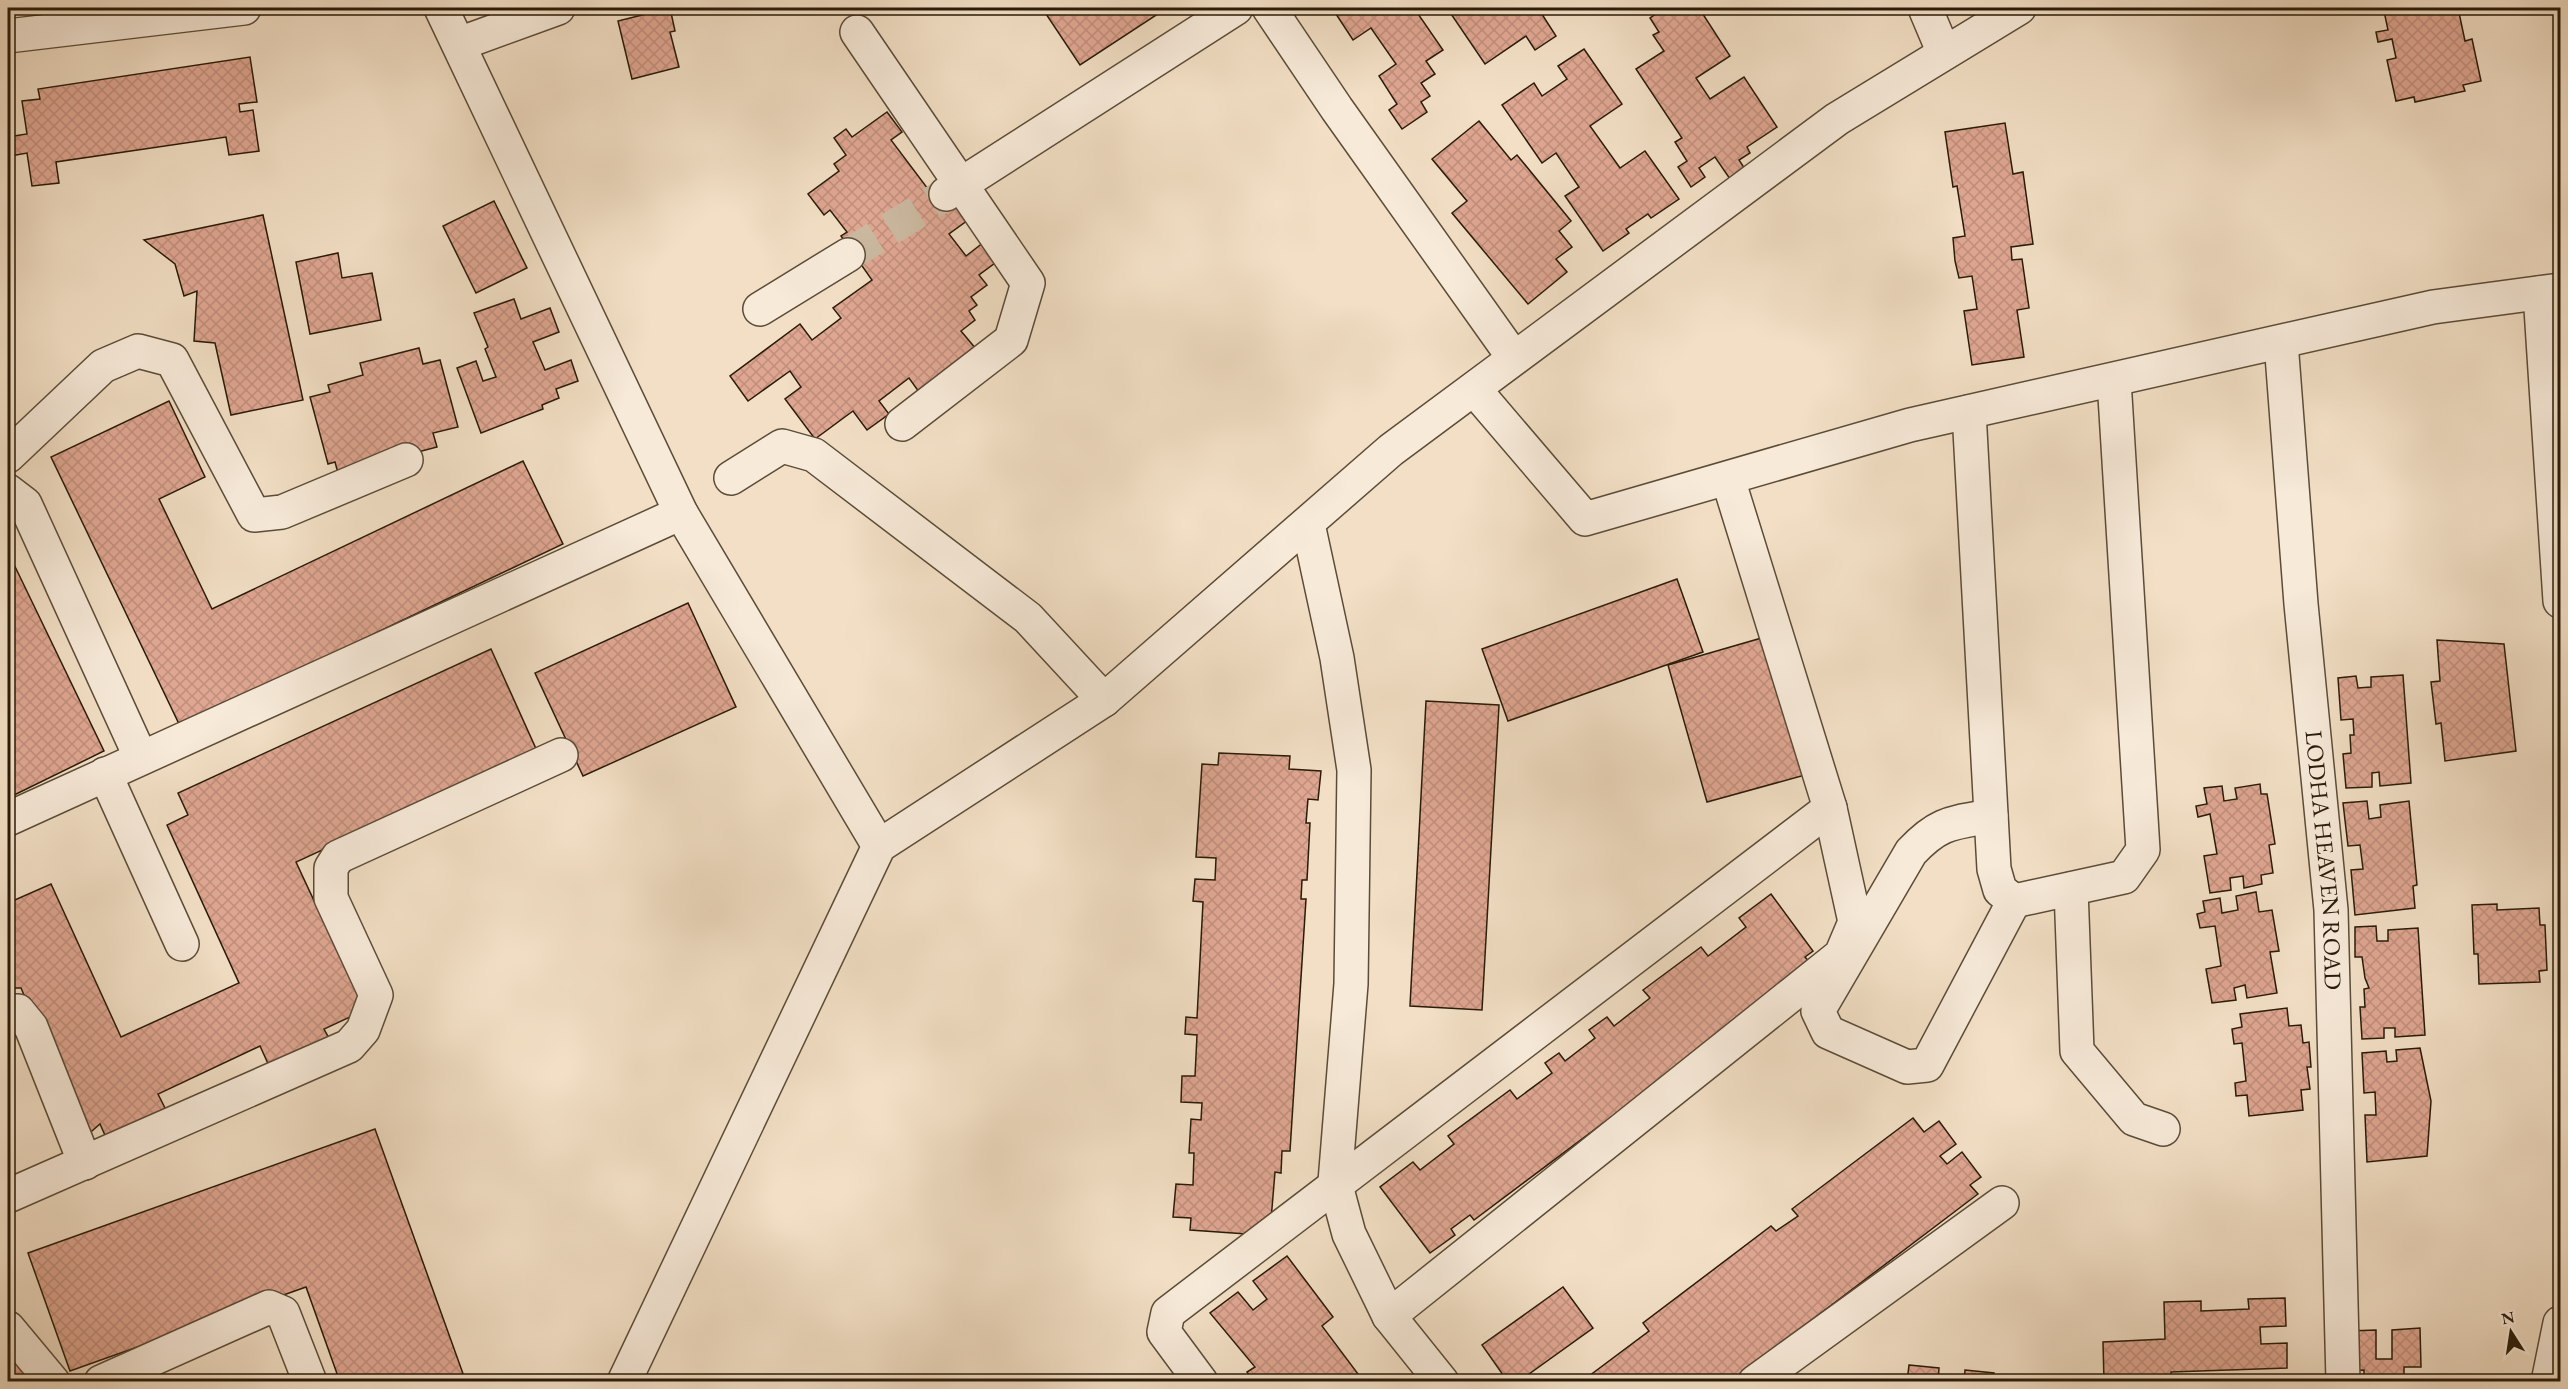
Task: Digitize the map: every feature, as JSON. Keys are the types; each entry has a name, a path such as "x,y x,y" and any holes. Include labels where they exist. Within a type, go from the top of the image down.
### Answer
{"street":[{"path":"8,36 244,8"},
{"path":"441,8 681,513 879,846"},
{"path":"459,45 558,8"},
{"path":"954,189 1236,8"},
{"path":"1269,8 1337,109 1514,358"},
{"path":"1925,8 1944,53"},
{"path":"624,1382 879,846 1104,700 1391,450 1838,119 2019,8"},
{"path":"857,32 954,189 1028,283 1011,340 902,424"},
{"path":"760,309 848,255"},
{"path":"1474,389 1585,519 1910,425 2433,307 2550,291 2560,601"},
{"name":"LODHA HEAVEN ROAD","path":"2281,342 2301,604 2331,910 2343,1382"},
{"path":"8,456 103,366 138,351 172,360 254,515 282,512 406,460"},
{"path":"2014,901 2124,877 2143,850 2114,380"},
{"path":"1969,412 1994,868 2000,890 2014,901"},
{"path":"731,477 782,446 814,454 1028,618 1104,700"},
{"path":"1389,1316 1841,955 1855,922 1830,808 1728,479"},
{"path":"8,491 25,504 141,758"},
{"path":"8,819 681,513"},
{"path":"1308,524 1337,658 1354,770 1351,984 1335,1182 1349,1234 1389,1316 1442,1382"},
{"path":"10,1188 85,1163 350,1046 363,1030 376,995 331,898 331,868 338,857 561,754"},
{"path":"105,774 182,944"},
{"path":"1201,1382 1164,1332 1168,1313 1335,1182 1830,808"},
{"path":"1991,816 1943,825 1928,834 1911,852 1818,1011 1828,1032 1907,1067 1927,1065 2014,901"},
{"path":"2071,889 2077,1051 2134,1119 2163,1129"},
{"path":"8,1012 18,1011 31,1027 85,1163"},
{"path":"1755,1382 2002,1203"},
{"path":"100,1382 269,1307 284,1313 310,1382"},
{"path":"2548,1382 2560,1323"},
{"path":"8,1328 53,1382"}],"building":[{"path":"670,8 675,31 670,32 679,67 632,79 618,21"},
{"path":"1055,8 1167,8 1080,65 1046,14"},
{"path":"1332,8 1414,8 1443,50 1426,61 1435,74 1421,83 1430,96 1421,102 1427,112 1402,129 1389,110 1397,104 1379,76 1396,64 1371,28 1353,40"},
{"path":"1447,8 1538,8 1556,36 1535,50 1526,36 1485,64"},
{"path":"1665,8 1699,8 1730,56 1696,78 1710,99 1744,77 1777,127 1747,147 1750,153 1739,160 1745,169 1730,179 1715,157 1699,168 1705,177 1691,187 1678,167 1687,161 1675,142 1682,138 1636,69 1664,51 1653,35 1659,32 1650,18"},
{"path":"2371,8 2458,8 2465,41 2472,39 2481,81 2463,85 2465,91 2415,102 2414,97 2396,101 2387,60 2396,58 2392,39 2378,42 2376,32 2388,30 2384,11 2372,13"},
{"path":"1584,49 1622,104 1590,126 1620,168 1645,151 1679,199 1651,218 1648,214 1626,229 1629,233 1603,251 1565,196 1579,187 1556,153 1542,163 1502,105 1534,83 1542,96 1567,79 1558,66"},
{"path":"250,57 257,102 239,104 240,112 253,110 259,151 229,155 226,137 56,162 59,183 32,186 27,153 10,156 8,137 27,134 22,101 40,99 38,89"},
{"path":"887,112 902,132 891,140 943,209 954,201 968,220 949,234 966,256 984,242 999,260 979,275 987,285 971,297 977,305 969,311 975,320 961,331 976,349 919,392 909,378 879,401 889,414 867,430 853,411 815,439 785,399 801,387 790,371 748,401 730,376 800,324 812,340 841,318 833,308 872,280 841,236 847,232 830,210 824,215 808,194 839,171 834,164 846,155 834,138 846,129 852,137"},
{"path":"1479,121 1511,160 1517,155 1571,221 1559,231 1572,247 1556,259 1567,272 1528,304 1452,213 1467,201 1432,159"},
{"path":"2005,123 2013,174 2023,172 2033,244 2011,247 2012,260 2022,259 2029,308 2017,310 2024,357 1972,365 1964,311 1977,309 1972,276 1959,278 1955,261 1953,238 1965,236 1957,186 1953,187 1945,132"},
{"path":"494,201 527,268 476,293 443,226"},
{"path":"263,215 303,400 231,415 215,343 194,341 197,291 184,296 175,264 144,240"},
{"path":"338,253 342,278 372,273 381,320 310,334 296,262"},
{"path":"514,299 521,319 550,308 559,332 533,342 545,370 571,360 578,381 556,389 559,398 542,405 543,409 481,433 457,368 476,361 483,381 496,377 485,349 488,347 474,313"},
{"path":"419,348 423,364 440,360 458,427 433,433 437,447 338,473 335,462 328,464 310,397 330,392 328,385 363,375 360,363"},
{"path":"169,401 205,477 159,499 212,609 523,461 563,544 180,726 51,457"},
{"path":"8,552 104,751 8,798"},
{"path":"1677,579 1703,652 1508,721 1482,649"},
{"path":"688,603 736,707 583,776 535,673"},
{"path":"1765,637 1805,775 1707,802 1668,665"},
{"path":"2437,640 2504,644 2516,751 2445,761 2441,723 2436,724 2431,682 2440,681"},
{"path":"491,649 537,751 296,862 365,1010 324,1029 330,1040 270,1068 260,1046 158,1094 168,1114 108,1142 100,1124 85,1137 21,988 8,988 8,903 51,884 121,1037 239,983 167,825 188,815 178,793"},
{"path":"2403,675 2411,783 2380,786 2379,772 2372,773 2372,787 2346,788 2343,754 2351,753 2350,735 2354,735 2353,719 2341,720 2338,678 2356,676 2358,688 2371,687 2371,677"},
{"path":"1426,701 1499,705 1482,1010 1410,1006"},
{"path":"1219,753 1290,756 1289,769 1321,771 1318,800 1308,799 1306,823 1310,823 1307,880 1302,880 1301,899 1306,899 1290,1151 1282,1151 1281,1173 1275,1172 1271,1220 1262,1220 1261,1235 1190,1230 1191,1218 1173,1217 1176,1184 1193,1185 1194,1153 1189,1153 1191,1119 1201,1120 1202,1103 1181,1102 1182,1076 1195,1076 1197,1035 1185,1034 1186,1017 1197,1018 1203,902 1193,901 1195,879 1215,880 1216,858 1196,857 1202,764 1218,765"},
{"path":"2260,784 2261,794 2267,794 2275,844 2269,845 2273,873 2261,875 2262,884 2244,888 2243,876 2230,878 2231,890 2210,893 2204,856 2217,854 2210,814 2198,817 2196,806 2207,804 2204,788 2222,786 2224,801 2237,799 2235,788"},
{"path":"2367,801 2369,819 2381,817 2380,805 2409,801 2417,885 2413,886 2415,908 2355,915 2351,870 2363,869 2360,845 2348,846 2343,803"},
{"path":"2256,892 2259,912 2272,910 2279,951 2270,952 2277,993 2247,998 2245,985 2234,988 2236,1000 2212,1003 2206,969 2221,966 2215,926 2200,928 2197,914 2205,912 2203,901 2220,898 2222,913 2238,910 2236,896"},
{"path":"1771,894 1813,951 1805,957 1813,966 1474,1220 1470,1215 1451,1229 1455,1235 1430,1253 1380,1187 1413,1162 1420,1170 1454,1144 1448,1136 1510,1090 1517,1099 1552,1073 1545,1063 1559,1053 1565,1061 1595,1038 1589,1030 1607,1017 1614,1026 1650,998 1643,990 1701,947 1708,956 1746,927 1739,918"},
{"path":"2497,904 2497,910 2539,908 2540,925 2545,925 2547,970 2539,971 2540,982 2479,984 2478,954 2474,954 2472,905"},
{"path":"2376,926 2377,941 2388,941 2388,930 2418,928 2425,1035 2395,1037 2395,1028 2384,1028 2384,1038 2362,1039 2360,1007 2365,1007 2364,989 2369,988 2362,957 2355,957 2355,927"},
{"path":"2287,1008 2289,1026 2301,1025 2303,1043 2309,1042 2311,1067 2307,1067 2310,1089 2301,1090 2303,1110 2249,1116 2247,1095 2236,1096 2235,1083 2246,1081 2242,1043 2234,1044 2232,1029 2242,1027 2240,1014"},
{"path":"2420,1048 2431,1101 2427,1156 2367,1162 2365,1115 2376,1115 2375,1092 2364,1093 2362,1053 2386,1051 2387,1062 2397,1061 2396,1050"},
{"path":"1913,1118 1924,1132 1939,1121 1956,1144 1940,1156 1947,1164 1962,1152 1981,1177 1970,1185 1978,1194 1730,1382 1581,1382 1649,1331 1643,1323 1771,1226 1776,1231 1798,1216 1792,1209"},
{"path":"375,1129 466,1382 340,1382 306,1287 70,1371 28,1253"},
{"path":"1287,1256 1333,1317 1322,1326 1364,1382 1254,1382 1247,1372 1255,1367 1210,1313 1238,1292 1253,1310 1267,1299 1253,1281"},
{"path":"1563,1287 1593,1328 1518,1382 1508,1382 1482,1345"},
{"path":"2285,1298 2286,1326 2260,1327 2261,1344 2287,1343 2287,1368 2171,1372 2171,1382 2104,1382 2103,1342 2165,1339 2164,1302 2201,1301 2201,1311 2249,1309 2248,1299"},
{"path":"2420,1328 2421,1367 2404,1367 2404,1382 2364,1382 2364,1370 2349,1371 2348,1331 2376,1330 2376,1359 2392,1359 2392,1330"},
{"path":"8,1346 37,1382 8,1382"},
{"path":"1909,1365 1939,1368 1938,1382 1907,1382"},
{"path":"1965,1370 1994,1373 1993,1382 1964,1382"}],"tunnel":[{"path":"848,255 946,194"}]}
